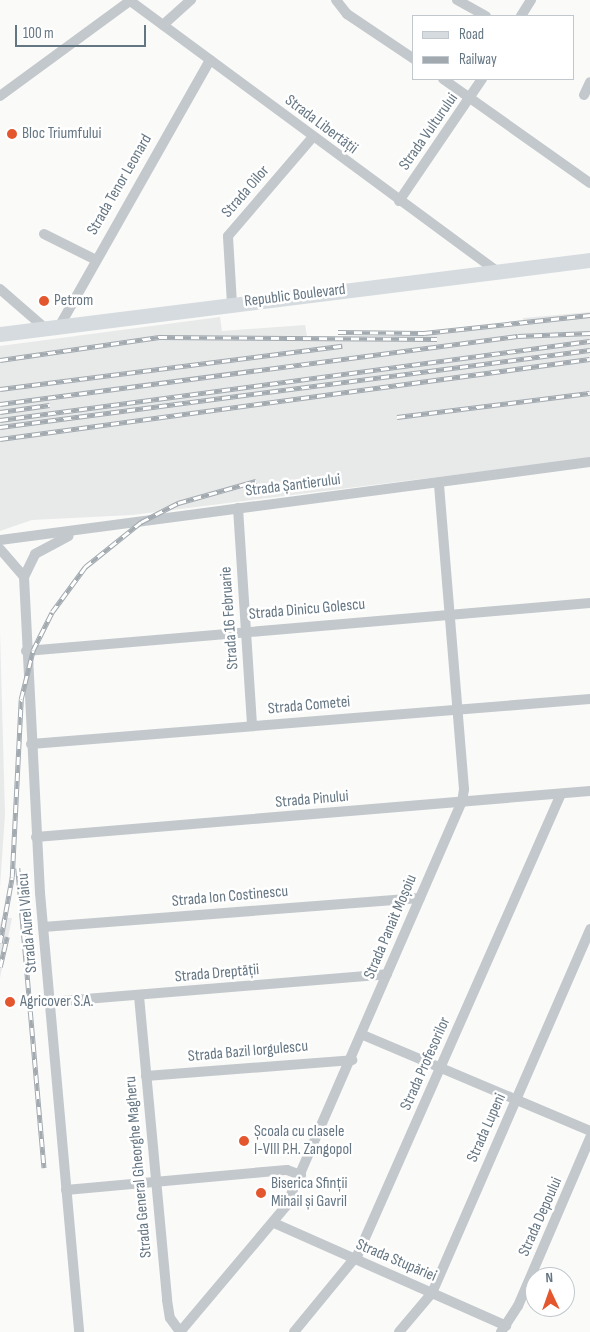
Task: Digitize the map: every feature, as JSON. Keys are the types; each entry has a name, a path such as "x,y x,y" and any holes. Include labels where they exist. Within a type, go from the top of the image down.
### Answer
{"main road":[{"name":"Republic Boulevard","path":"0,334 590,260"}],"street":[{"path":"0,96 130,0"},
{"name":"Strada Libertății","path":"130,0 312,138 496,271"},
{"path":"163,25 191,0"},
{"path":"336,0 347,14 412,58"},
{"path":"457,0 484,15"},
{"path":"522,15 531,0"},
{"name":"Strada Tenor Leonard","path":"52,328 210,60"},
{"path":"445,80 590,182"},
{"name":"Strada Vulturului","path":"399,201 481,80"},
{"path":"584,95 590,82"},
{"name":"Strada Oilor","path":"232,304 228,236 312,138"},
{"path":"44,234 94,259"},
{"path":"0,290 52,328"},
{"name":"Strada Șantierului","path":"0,540 80,531 238,508 590,462"},
{"name":"Strada Panait Moșoiu","path":"180,1332 274,1223 301,1175 462,802 458,709 439,482"},
{"name":"Strada 16 Februarie","path":"238,508 252,726"},
{"path":"0,549 24,577 41,549 80,531"},
{"name":"Strada Aurel Vlaicu","path":"24,577 36,838 79,1332"},
{"name":"Strada Dinicu Golescu","path":"26,652 246,630 590,602"},
{"name":"Strada Cometei","path":"31,744 590,699"},
{"name":"Strada Pinului","path":"36,838 590,791"},
{"name":"Strada Profesorilor","path":"294,1332 354,1260 441,1069 561,794"},
{"name":"Strada Ion Costinescu","path":"43,927 420,898"},
{"name":"Strada Lupeni","path":"399,1332 432,1293 590,929"},
{"name":"Strada Dreptății","path":"49,1002 387,974"},
{"name":"Strada General Gheorghe Magheru","path":"138,996 168,1312 180,1332"},
{"path":"363,1035 590,1131"},
{"name":"Strada Bazil Iorgulescu","path":"146,1076 352,1060"},
{"name":"Strada Depoului","path":"504,1329 590,1138"},
{"path":"66,1190 287,1170 301,1175"},
{"name":"Strada Stupăriei","path":"274,1223 432,1293 504,1329"}],"shaded area":[{"path":"590,312 590,458 132,515 32,520 0,531 0,346 220,317 222,331 305,325 307,336 384,337 523,325 523,318"},
{"path":"0,631 5,814 0,887"},
{"path":"2,918 12,918 0,978 0,925"}],"railway":[{"path":"338,332 424,333 590,315"},
{"path":"0,404 518,336 590,333"},
{"path":"0,360 159,337 437,339"},
{"path":"0,420 590,341"},
{"path":"0,389 342,346"},
{"path":"0,427 590,350"},
{"path":"0,439 590,359"},
{"path":"397,417 590,393"},
{"path":"0,412 50,405"},
{"path":"0,943 12,877 21,699 33,650 52,612 85,567 141,522 178,503 256,481"},
{"path":"18,868 44,1168"},
{"path":"0,967 7,937"}],"place":[{"name":"Bloc Triumfului","path":"12,134"},
{"name":"Petrom","path":"44,301"},
{"name":"Agricover S.A.","path":"10,1002"},
{"name":"Școala cu clasele I-VIII P.H. Zangopol","path":"244,1141"},
{"name":"Biserica Sfinții Mihail și Gavril","path":"261,1193"}]}
